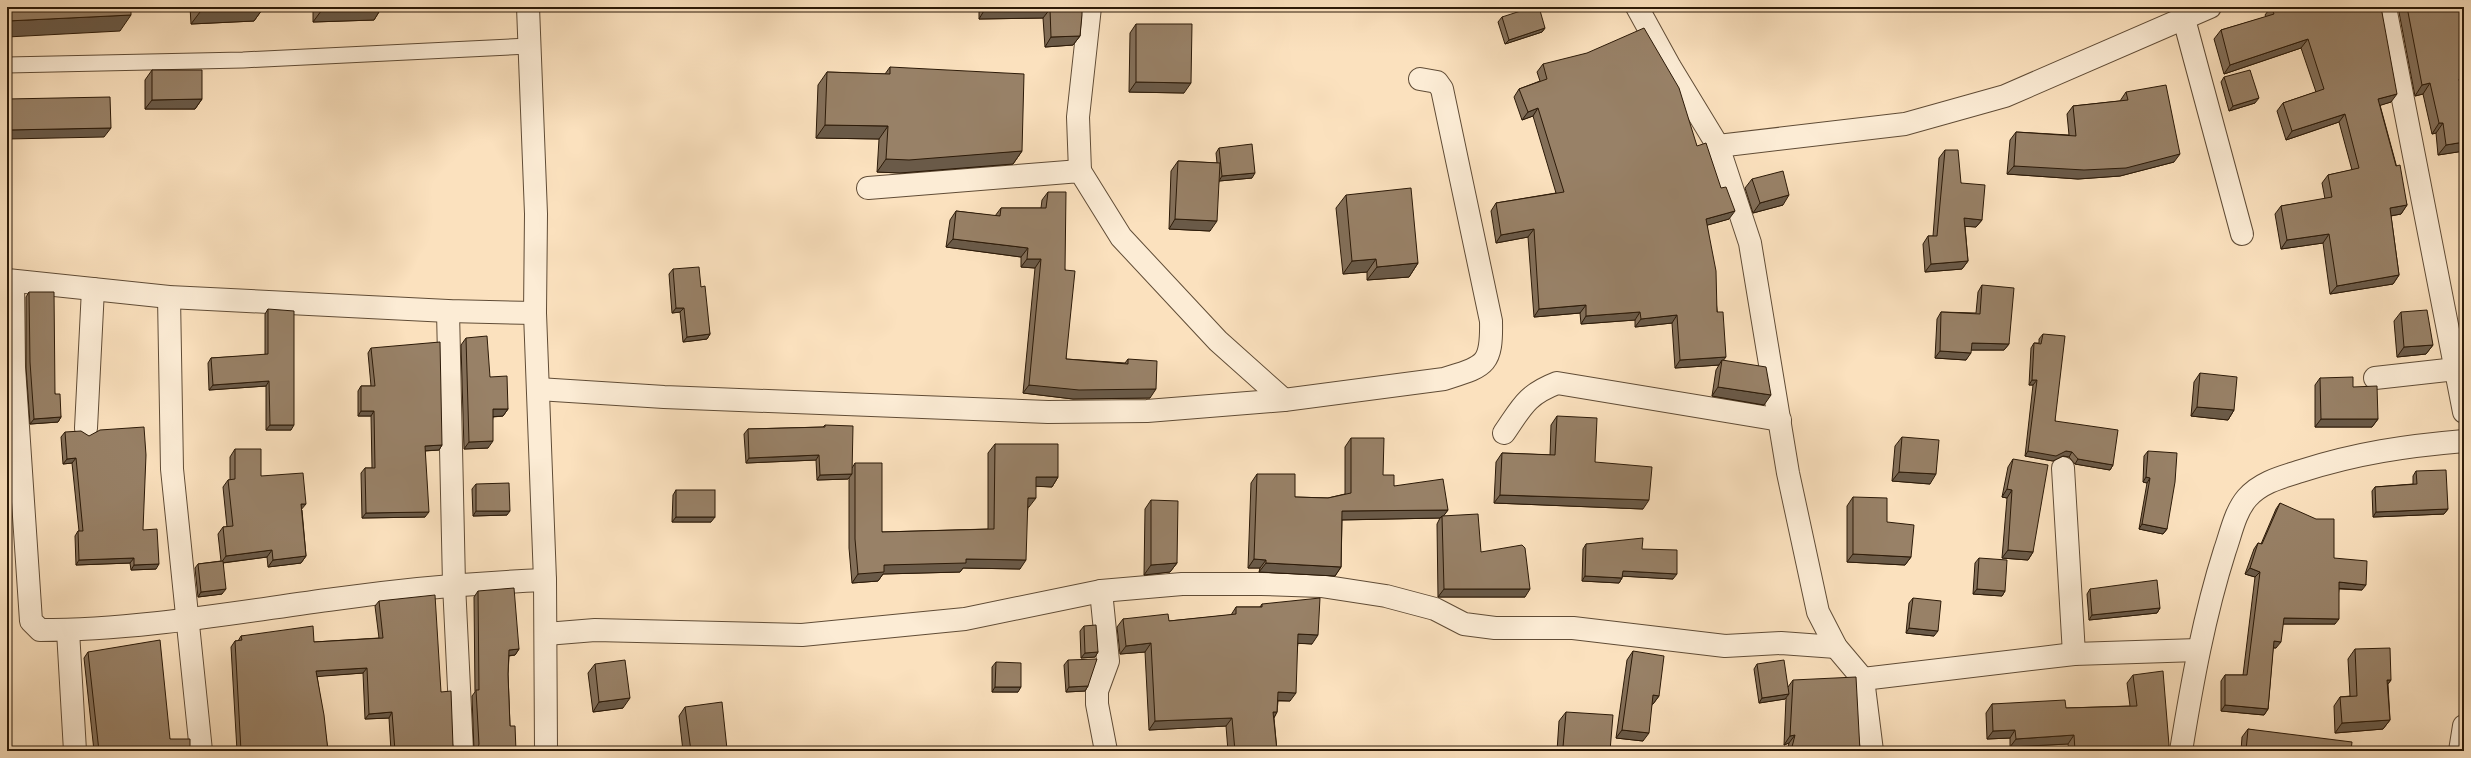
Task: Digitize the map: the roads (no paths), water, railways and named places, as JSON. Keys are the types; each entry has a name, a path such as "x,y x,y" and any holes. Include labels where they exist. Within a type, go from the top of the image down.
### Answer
{"street":[{"path":"528,7 536,214 535,313 545,580 546,751"},
{"path":"1090,7 1078,117 1080,171 1121,237 1218,341 1284,400"},
{"path":"1637,7 1670,68 1718,146 1750,243 1788,472 1818,612 1836,647 1863,679 1872,751"},
{"path":"1718,146 1905,124 2005,96 2210,7"},
{"path":"2385,7 2464,412"},
{"path":"2184,19 2242,234"},
{"path":"538,389 664,397 1048,412 1147,411 1284,400 1444,380 1468,372 1484,363 1492,348 1491,321 1442,90 1437,82 1420,79"},
{"path":"868,188 1080,171"},
{"path":"535,313 448,311 169,297 10,280 10,367 31,621 40,630 68,631 188,620 454,584 545,580"},
{"path":"86,428 93,289"},
{"path":"169,297 172,470 201,751"},
{"path":"448,311 454,584 462,751"},
{"path":"2375,378 2456,369"},
{"path":"1504,433 1525,402 1537,391 1557,384 1780,420"},
{"path":"2180,751 2198,650 2215,583 2236,517 2248,497 2270,480 2343,457 2404,446 2464,441"},
{"path":"2063,468 2074,654"},
{"path":"546,634 595,630 802,635 965,619 1101,591 1182,584 1321,586 1415,602 1435,609 1464,624 1488,627 1573,628 1725,646 1781,643 1836,647"},
{"path":"1101,591 1108,661 1097,691 1097,698 1106,751"},
{"path":"68,631 75,751"},
{"path":"1863,679 2074,654 2198,650"},
{"path":"2460,751 2464,726"}],"lane":[{"path":"7,65 243,60 529,46"}]}
